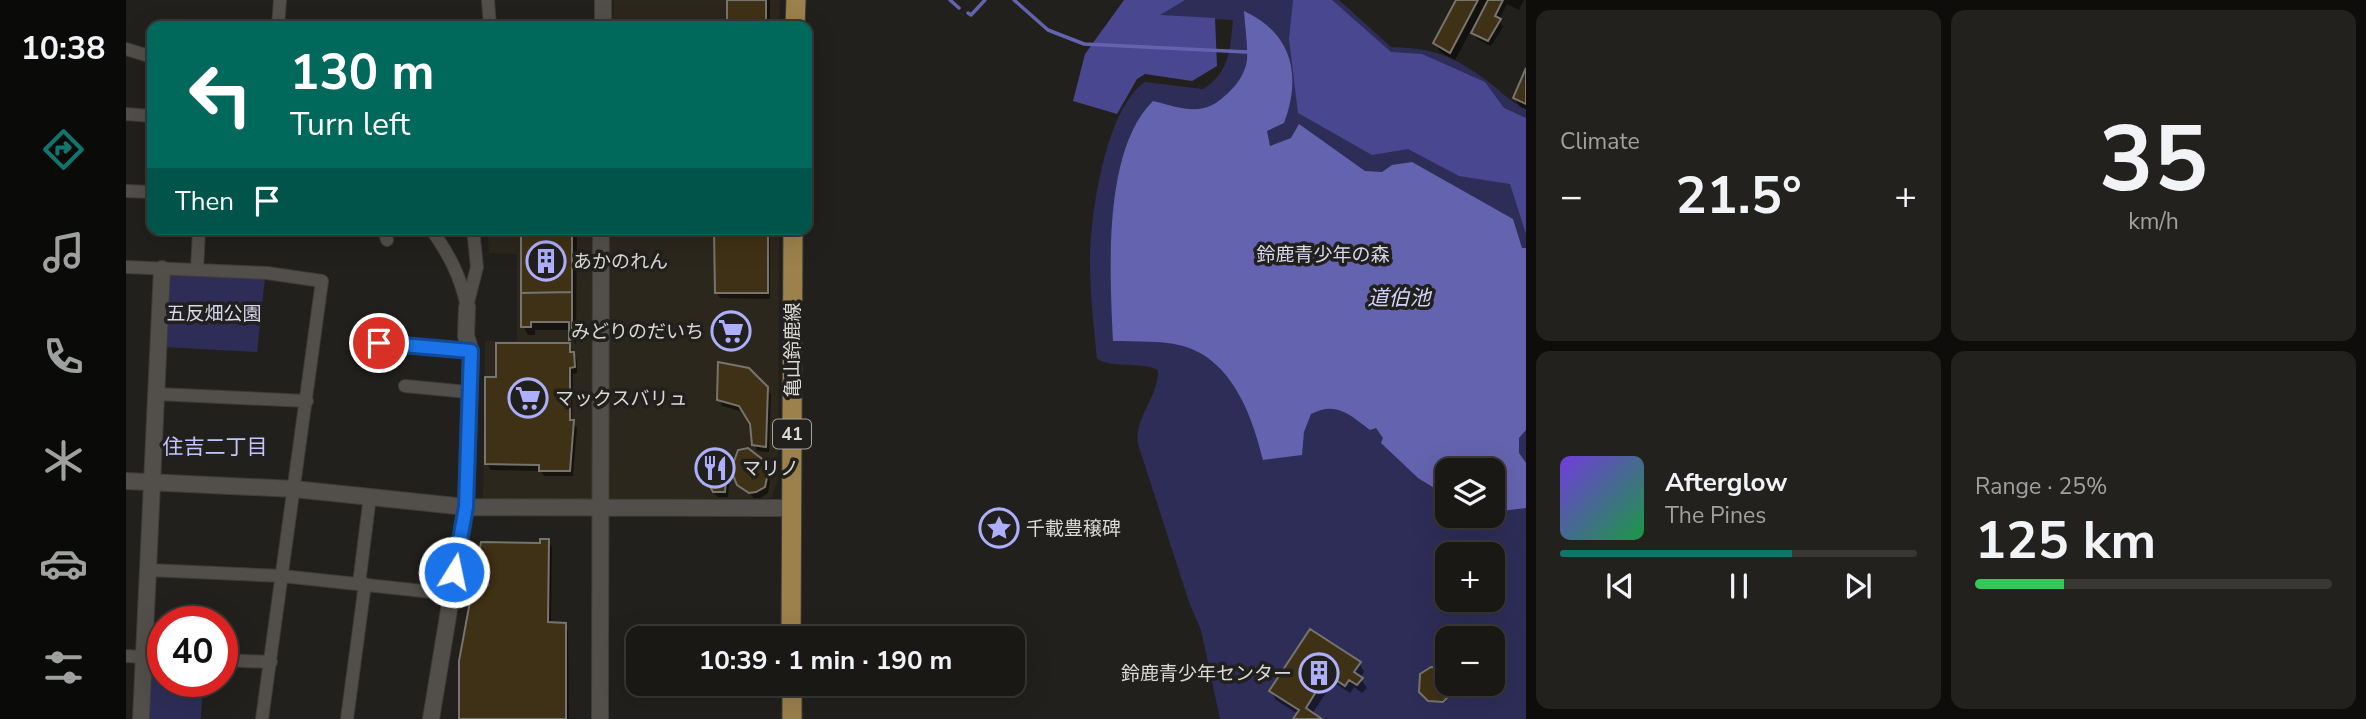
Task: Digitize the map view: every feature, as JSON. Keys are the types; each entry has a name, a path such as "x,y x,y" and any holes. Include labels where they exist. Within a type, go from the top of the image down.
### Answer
{"main road":[{"path":"795,21 796,0"},
{"name":"亀山鈴鹿線","path":"792,626 793,235"},
{"path":"792,696 792,719"}],"street":[{"path":"278,21 280,0"},
{"path":"488,0 490,21"},
{"path":"603,0 603,21"},
{"path":"126,49 147,55"},
{"path":"126,114 147,116"},
{"path":"126,191 147,192"},
{"path":"197,270 199,235"},
{"path":"435,235 452,261 462,284 467,307"},
{"path":"431,719 466,507 471,351 466,336 467,307 477,267 474,235"},
{"path":"600,719 601,235"},
{"path":"126,267 271,273 322,281 262,719"},
{"path":"141,719 162,269"},
{"path":"379,343 471,351"},
{"path":"405,386 468,392"},
{"path":"157,394 307,401"},
{"path":"126,481 295,489 466,507 791,508"},
{"path":"347,719 370,496"},
{"path":"148,570 282,576 451,594"},
{"path":"126,656 147,657"},
{"path":"238,661 271,662"}],"shaded area":[{"path":"614,0 780,0 779,21 613,21"},
{"path":"1124,0 1185,0 1160,15 1215,18 1217,66 1192,81 1145,74 1137,79 1117,114 1073,101 1085,54"},
{"path":"1293,0 1332,0 1391,52 1422,54 1485,82 1504,108 1526,118 1526,234 1510,184 1459,176 1408,149 1372,155 1298,113 1289,39"},
{"path":"498,19 613,21 498,21"},
{"path":"488,235 779,235 778,480 771,498 483,500 485,341 517,341 517,254 489,253"}],"green space":[{"name":"鈴鹿青少年の森","path":"1151,0 1339,0 1391,47 1428,51 1449,58 1470,69 1526,109 1526,719 1220,719 1201,630 1189,602 1138,444 1140,425 1155,389 1158,370 1144,366 1112,364 1097,359 1090,263 1093,219 1102,165 1120,115 1131,96 1145,82 1203,89 1224,68 1233,20 1150,16"},
{"name":"五反畑公園","path":"170,273 265,277 257,352 164,347"},
{"path":"148,697 202,697 201,719 147,719"}],"water":[{"name":"道伯池","path":"1244,11 1273,31 1289,57 1292,88 1289,105 1284,123 1267,131 1270,146 1291,138 1299,124 1365,171 1382,172 1392,165 1412,162 1513,219 1522,248 1526,248 1526,430 1519,438 1519,453 1526,463 1526,508 1505,511 1505,458 1435,458 1435,489 1418,478 1381,443 1383,438 1376,428 1370,430 1349,414 1335,409 1311,414 1304,432 1302,455 1263,460 1246,408 1227,376 1215,363 1200,353 1174,344 1113,341 1113,215 1125,150 1137,123 1153,101 1196,109 1204,108 1222,98 1235,86 1244,72 1247,42"}],"building":[{"path":"727,0 766,0 766,21 727,21"},
{"path":"1456,0 1478,0 1450,53 1433,43"},
{"path":"1488,0 1503,0 1495,16 1501,19 1488,41 1471,33"},
{"path":"1526,68 1526,104 1513,98"},
{"name":"あかのれん","path":"521,235 572,235 572,292 521,293"},
{"path":"714,235 768,235 768,293 715,293"},
{"path":"572,292 572,339 569,340 569,322 531,322 531,327 521,327 521,293"},
{"name":"みどりのだいち","path":"714,325 748,325 748,337 714,337"},
{"name":"マックスバリュ","path":"496,343 570,343 575,367 570,368 570,420 574,420 570,471 539,471 539,465 485,464 485,377 496,377"},
{"path":"718,362 749,368 768,387 766,447 752,445 750,424 739,406 717,400"},
{"path":"748,448 762,459 768,473 765,487 749,493 737,485 731,470 738,450"},
{"name":"マリノ","path":"712,449 728,455 725,492 713,492 709,485 703,484 704,456"},
{"path":"540,539 549,539 548,622 566,623 566,719 459,719 459,661 481,542 540,543"},
{"name":"鈴鹿青少年センター","path":"1310,629 1361,662 1354,672 1363,678 1357,685 1349,680 1345,686 1327,674 1306,708 1322,719 1293,719 1299,710 1269,691"},
{"path":"1435,667 1435,696 1449,696 1443,702 1428,701 1419,692 1420,674"}],"waterway":[{"path":"950,0 959,8"},
{"path":"968,13 971,15 985,0"},
{"path":"1014,0 1048,30 1084,44 1247,52"}],"place":[{"name":"あかのれん","path":"546,261"},
{"name":"みどりのだいち","path":"731,331"},
{"name":"マックスバリュ","path":"528,398"},
{"name":"マリノ","path":"715,468"},
{"name":"千載豊穣碑","path":"999,528"},
{"name":"鈴鹿青少年センター","path":"1319,673"}],"district":[{"name":"住吉二丁目","path":"215,447"}],"route":[{"path":"379,343 471,351 466,430 466,507 454,572"}]}
